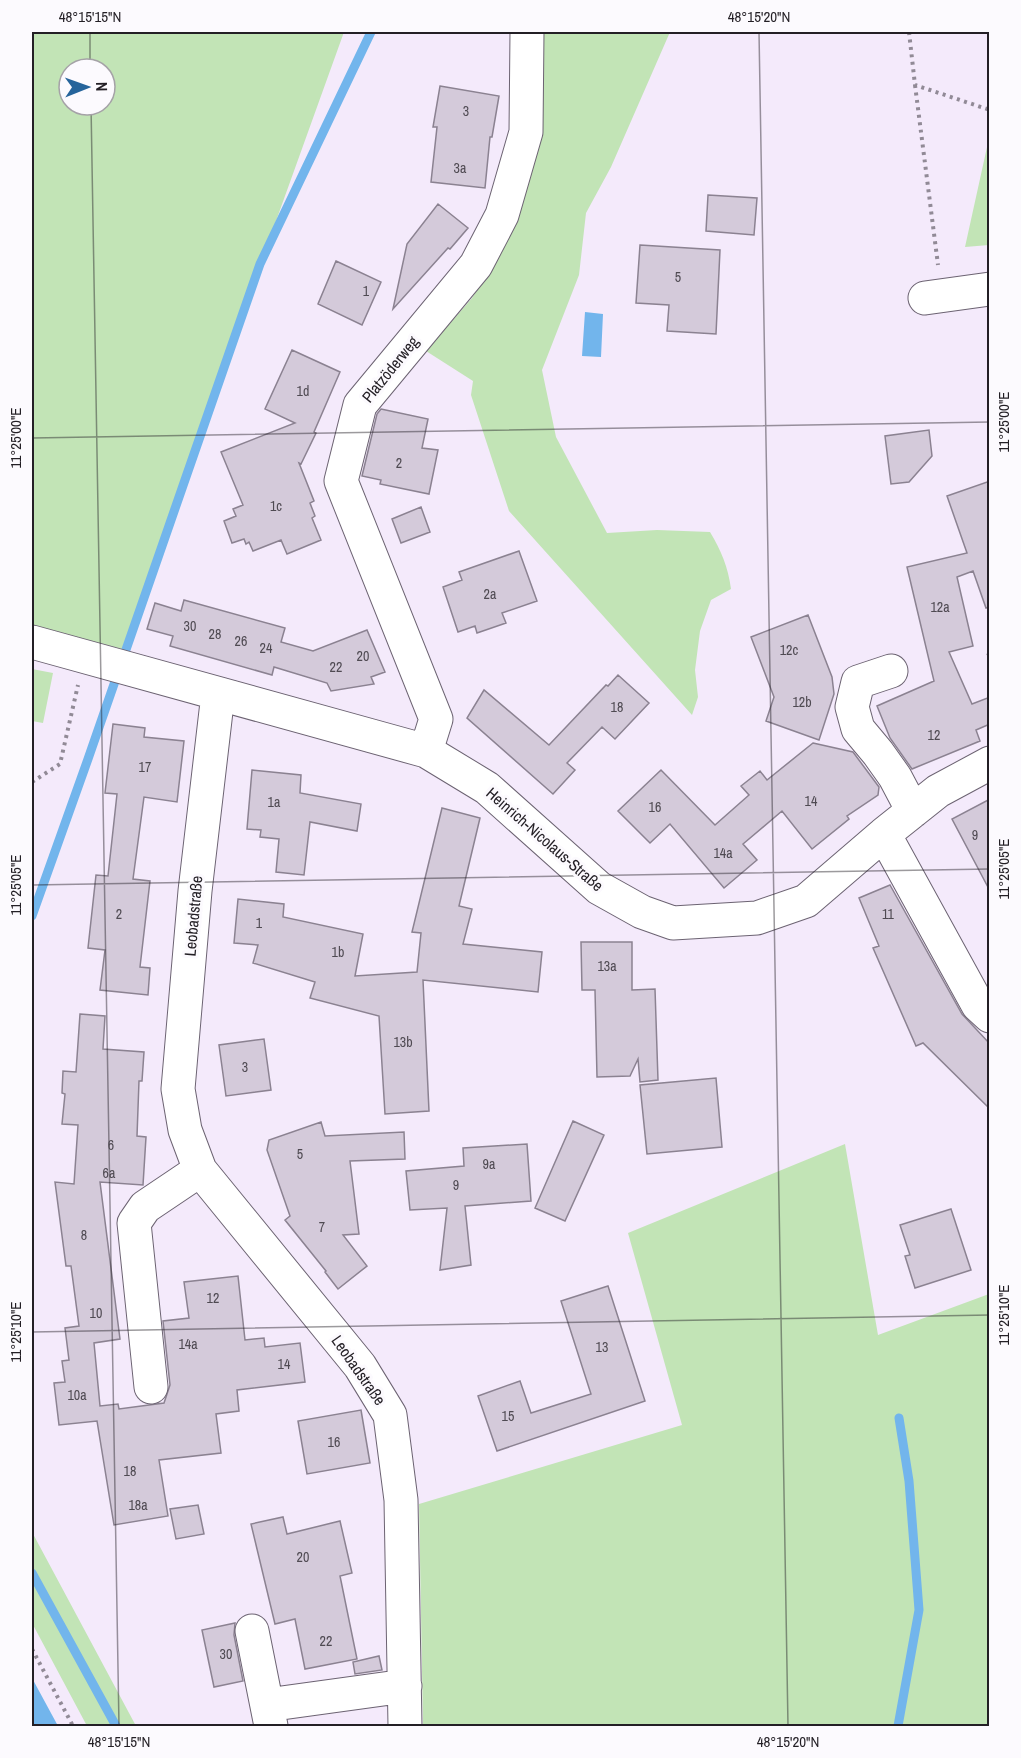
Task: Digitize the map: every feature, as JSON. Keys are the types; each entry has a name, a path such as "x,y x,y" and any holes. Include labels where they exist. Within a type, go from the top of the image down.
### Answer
{"street":[{"name":"Platzöderweg","path":"426,751 436,719 341,481 360,405 476,265 501,215 526,132 527,32"},
{"path":"933,297 990,289"},
{"name":"Heinrich-Nicolaus-Straße","path":"32,642 426,751 487,788 600,888 642,912 673,922 757,918 806,901 938,791 990,763"},
{"path":"891,671 858,682 852,707 858,729 889,769 913,811"},
{"name":"Leobadstraße","path":"218,694 195,891 178,1089 184,1130 200,1170 360,1366 390,1415 401,1500 405,1726"},
{"path":"884,834 978,1005 990,1016"},
{"path":"151,1387 134,1223 146,1207 200,1170"},
{"path":"252,1631 269,1716 405,1686"}],"path":[{"path":"909,32 933,297"},
{"path":"915,85 990,110"},
{"path":"32,782 60,764 78,681"},
{"path":"32,1649 73,1726"}],"green space":[{"path":"32,32 344,32 122,649 32,626"},
{"path":"540,32 670,32 611,167 586,213 579,275 542,370 556,437 607,533 657,530 710,532 721,552 731,589 711,600 700,631 695,670 698,697 692,715 509,511 471,395 473,381 426,351 472,298 495,260"},
{"path":"989,138 989,245 965,247"},
{"path":"32,669 53,673 43,723 32,721"},
{"path":"845,1144 878,1335 989,1294 989,1726 423,1726 419,1504 682,1425 628,1233"},
{"path":"32,1532 136,1726 87,1726 32,1623"}],"water":[{"path":"585,312 603,314 601,357 582,356"},
{"path":"32,1678 58,1726 32,1726"}],"building":[{"path":"440,86 499,96 492,137 490,137 485,188 431,182 437,127 433,127"},
{"path":"708,195 757,198 754,235 706,231"},
{"path":"438,204 468,228 393,309 407,244"},
{"path":"640,245 720,250 716,334 667,331 669,305 636,303"},
{"path":"336,261 381,282 362,325 318,304"},
{"path":"292,350 340,372 314,432 316,433 301,464 299,463 314,501 310,503 315,516 312,518 321,540 287,554 281,540 253,551 249,542 246,544 244,539 232,543 224,521 236,516 233,509 243,505 221,452 295,423 265,409"},
{"path":"381,409 428,419 422,448 438,450 429,494 380,484 381,480 362,476 377,414"},
{"path":"929,430 932,456 909,482 891,484 885,436"},
{"path":"990,481 990,607 986,608 973,571 957,577 973,646 949,652 972,704 990,697 990,724 976,730 980,741 912,769 890,738 877,706 934,681 907,567 967,553 947,496"},
{"path":"421,507 430,532 401,543 392,519"},
{"path":"519,551 537,601 502,613 506,623 477,633 475,626 458,632 443,587 462,580 459,572"},
{"path":"184,600 285,628 281,642 313,651 367,630 385,672 371,677 374,684 331,691 327,683 274,667 272,675 170,646 173,636 147,629 155,603 181,611"},
{"path":"808,615 832,677 834,694 819,740 766,721 774,697 751,637"},
{"path":"618,675 649,703 615,739 602,727 567,763 575,770 553,794 467,718 484,690 549,745"},
{"path":"113,724 145,728 144,737 184,741 177,802 144,797 133,879 150,881 140,967 150,968 148,995 100,990 105,950 88,948 96,875 108,876 117,794 105,793"},
{"path":"813,743 853,752 879,787 878,795 847,816 849,819 812,849 782,811 743,844 757,860 724,888 670,824 650,843 618,811 661,770 715,825 749,795 741,786 760,771 767,780"},
{"path":"252,770 301,775 300,793 361,804 357,831 310,822 304,875 276,872 279,839 260,837 261,830 247,829"},
{"path":"990,799 990,891 952,819"},
{"path":"442,808 480,818 459,906 472,909 463,944 542,952 538,992 423,980 429,1111 385,1114 379,1016 310,998 315,982 253,963 258,945 234,943 238,899 284,904 283,917 363,934 355,976 417,972 421,933 412,932"},
{"path":"890,885 962,1014 990,1044 990,1109 923,1043 916,1046 873,948 879,946 859,898"},
{"path":"581,942 632,942 632,990 655,989 658,1080 640,1082 638,1059 630,1076 597,1077 595,990 582,990"},
{"path":"80,1014 105,1016 103,1049 144,1052 142,1081 139,1081 137,1136 146,1137 143,1185 100,1182 120,1339 94,1343 100,1406 118,1404 119,1409 164,1403 170,1385 163,1321 189,1318 184,1282 238,1276 245,1340 264,1338 265,1347 300,1343 305,1382 237,1390 239,1411 216,1414 221,1453 159,1460 168,1516 114,1525 97,1421 59,1425 54,1383 65,1382 62,1361 69,1360 65,1328 79,1326 71,1266 66,1266 55,1182 74,1184 78,1125 62,1124 65,1094 62,1093 63,1071 76,1072"},
{"path":"264,1039 271,1090 226,1096 219,1045"},
{"path":"716,1078 722,1147 647,1154 640,1085"},
{"path":"573,1121 604,1135 565,1221 535,1208"},
{"path":"321,1122 325,1136 404,1132 405,1159 350,1161 359,1234 343,1235 367,1266 338,1289 285,1220 290,1216 267,1150 269,1140"},
{"path":"527,1144 531,1201 465,1206 471,1265 440,1270 447,1208 410,1210 406,1171 464,1166 463,1148"},
{"path":"951,1209 971,1270 915,1288 905,1256 910,1255 900,1225"},
{"path":"608,1286 645,1401 497,1451 478,1396 520,1381 531,1413 591,1394 561,1301"},
{"path":"361,1410 370,1463 307,1474 298,1421"},
{"path":"198,1505 204,1534 176,1539 170,1509"},
{"path":"283,1517 287,1534 340,1521 352,1573 340,1576 357,1659 305,1669 295,1619 275,1624 251,1524"},
{"path":"235,1623 234,1635 243,1681 214,1687 202,1630"},
{"path":"379,1656 382,1670 355,1674 353,1662"}],"waterway":[{"path":"32,916 260,264 371,32"},
{"path":"898,1726 919,1610 909,1481 899,1418"},
{"path":"32,1573 116,1726"}]}
